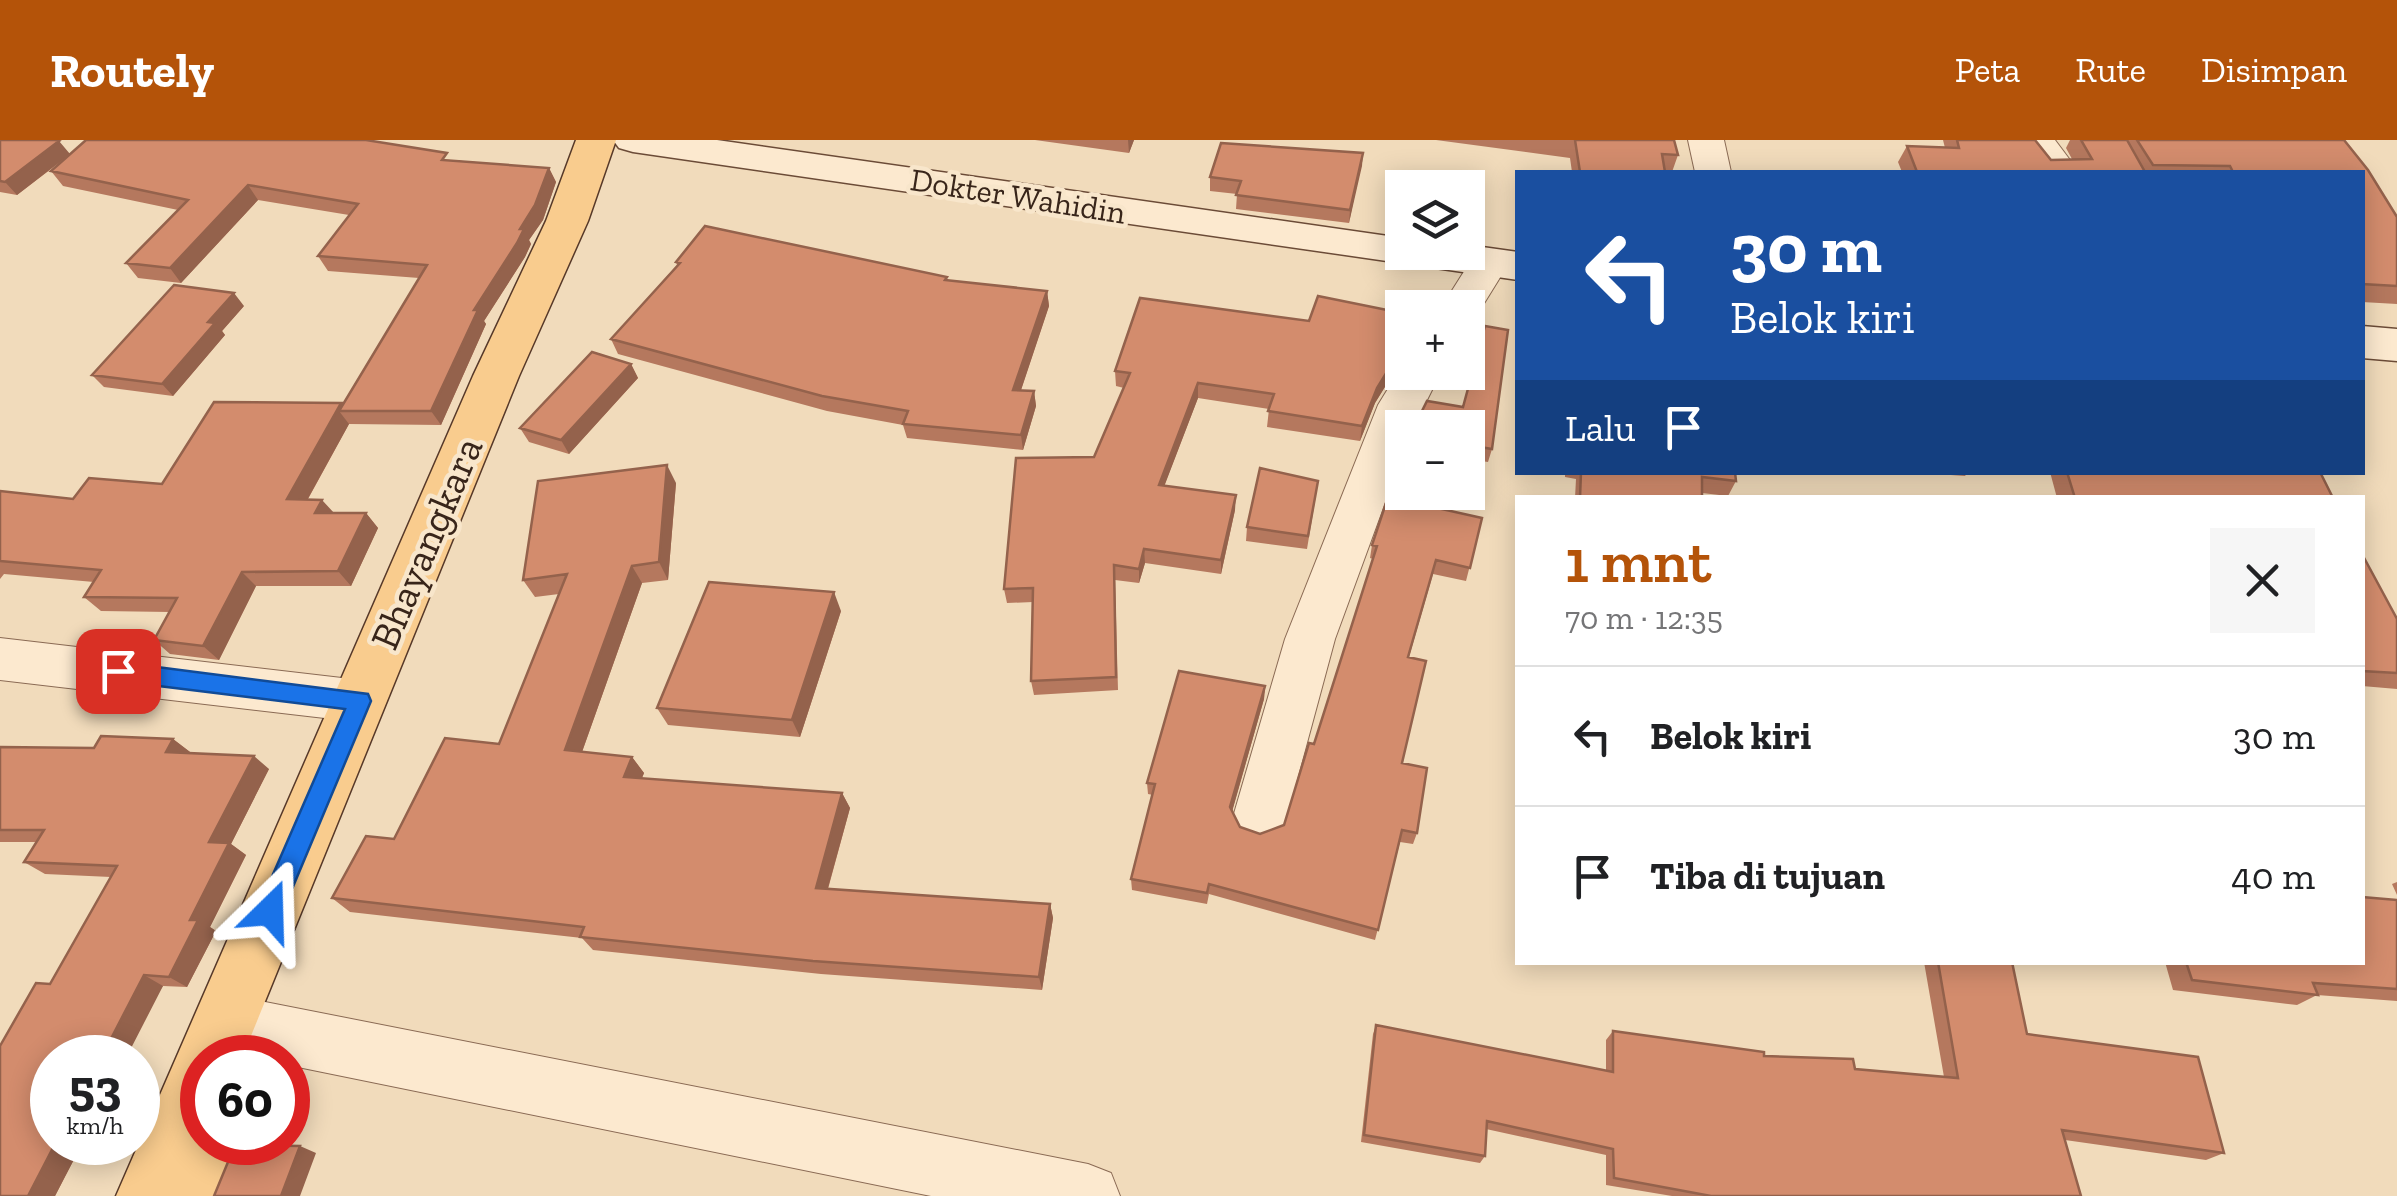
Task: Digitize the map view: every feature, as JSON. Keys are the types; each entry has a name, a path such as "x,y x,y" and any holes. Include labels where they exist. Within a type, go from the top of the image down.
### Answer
{"main road":[{"name":"Bhayangkara","path":"244,1035 360,701 496,376 567,221 596,140"},
{"name":"Bhayangkara","path":"245,1035 629,140"},
{"path":"150,1196 180,1125"},
{"path":"195,1196 207,1165"}],"street":[{"name":"Dokter Wahidin","path":"629,140 1385,249"},
{"path":"1706,140 1713,170"},
{"path":"2036,140 2058,170"},
{"path":"1479,290 1503,265"},
{"path":"2365,342 2397,345"},
{"path":"1260,818 1310,639 1409,390"},
{"path":"0,659 360,701"},
{"path":"310,1060 1088,1196"}],"building":[{"path":"0,140 59,141 5,182 0,181"},
{"path":"86,140 366,140 447,153 442,160 549,168 517,243 474,310 478,310 431,411 339,411 427,265 318,256 358,204 248,185 170,268 126,263 188,200 51,171"},
{"path":"1575,140 1674,140 1678,155 1662,154 1665,170 1580,170"},
{"path":"1957,140 2035,140 2051,160 2092,159 2081,140 2127,140 2144,170 1916,170 1907,146 1959,148"},
{"path":"2137,140 2344,140 2368,170 2397,217 2397,286 2365,284 2365,170 2232,170 2230,166 2153,165"},
{"path":"1221,143 1363,153 1350,210 1236,195 1241,181 1210,177"},
{"path":"705,226 947,277 945,280 1047,291 1013,390 1034,391 1021,435 903,424 908,411 822,396 611,339 680,263 676,262"},
{"path":"174,285 234,293 208,322 215,323 162,384 92,375"},
{"path":"1318,296 1385,310 1385,375 1362,426 1268,411 1274,394 1198,383 1159,485 1236,495 1221,560 1144,549 1139,569 1114,565 1116,677 1031,681 1033,588 1004,589 1016,458 1094,457 1130,373 1115,371 1140,298 1309,321"},
{"path":"1485,326 1508,330 1492,449 1485,448 1485,410 1422,410 1427,401 1463,407 1468,390 1485,390"},
{"path":"592,352 631,364 561,440 520,428"},
{"path":"214,402 341,403 287,499 322,500 315,513 366,513 338,571 242,572 203,646 154,640 177,598 84,597 101,570 0,561 0,491 73,499 89,478 162,484"},
{"path":"667,465 659,562 632,566 565,750 632,757 624,777 842,793 816,888 1050,904 1039,977 813,961 580,937 584,927 332,898 366,836 394,839 445,738 499,744 567,574 523,580 538,481"},
{"path":"1260,468 1318,481 1308,536 1247,527"},
{"path":"1581,475 1735,475 1736,481 1702,477 1702,495 1580,495"},
{"path":"2068,475 2322,475 2332,495 2074,495"},
{"path":"1385,506 1385,510 1446,510 1482,518 1470,568 1436,560 1408,657 1426,661 1402,763 1427,768 1417,833 1402,830 1378,930 1209,884 1207,893 1131,879 1155,784 1147,783 1179,671 1265,686 1230,807 1240,827 1260,834 1284,825 1377,546 1372,545"},
{"path":"2365,560 2397,619 2397,673 2365,671"},
{"path":"709,582 834,592 792,720 657,708"},
{"path":"101,736 173,739 166,752 254,756 209,842 229,843 190,920 198,920 169,977 144,975 113,1035 30,1035 30,1165 44,1165 28,1196 0,1196 0,1046 36,983 50,984 117,866 24,862 44,830 0,830 0,747 94,748"},
{"path":"2365,897 2397,900 2397,989 2313,983 2318,995 2192,980 2187,965 2365,965"},
{"path":"1939,965 2013,965 2027,1034 2198,1057 2224,1153 2062,1130 2081,1196 1711,1196 1614,1178 1613,1149 1487,1121 1485,1156 1364,1135 1376,1025 1613,1072 1613,1031 1764,1052 1764,1056 1853,1059 1855,1069 1958,1078"},
{"path":"227,1165 293,1165 281,1196 214,1196"}],"route":[{"path":"118,671 360,701 270,911"}]}
